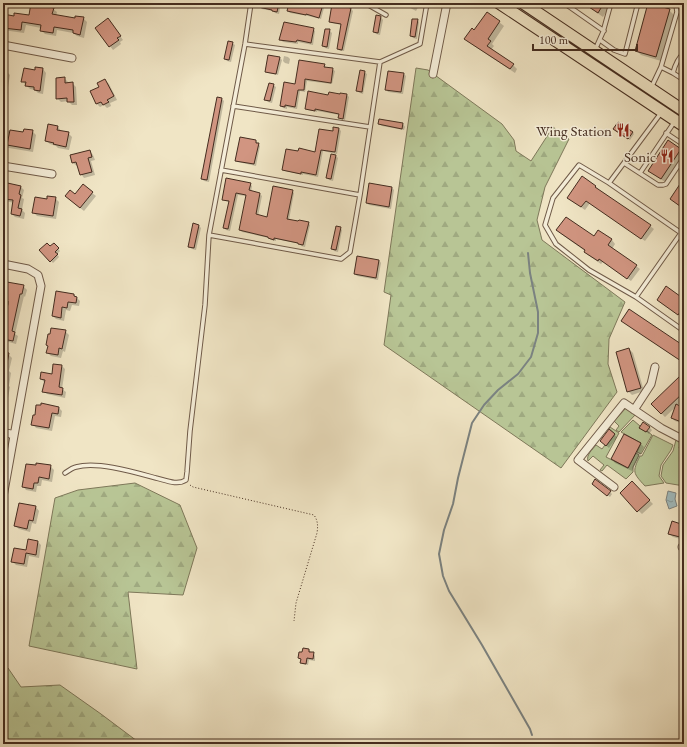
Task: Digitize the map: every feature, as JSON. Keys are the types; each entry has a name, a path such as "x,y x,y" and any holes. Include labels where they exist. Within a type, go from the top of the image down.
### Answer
{"main road":[{"path":"499,3 679,123"},
{"path":"527,4 684,111"}],"street":[{"path":"433,74 447,3"},
{"path":"3,45 72,58"},
{"path":"3,166 52,174"},
{"path":"3,264 28,269 38,275 41,286 3,497"},
{"path":"634,410 651,384 655,368"},
{"path":"614,487 578,460 624,403 661,428 684,440"},
{"path":"3,432 14,435"}],"lane":[{"path":"65,473 74,468 92,465 136,473 172,482 181,483 184,482 186,478 207,280 209,235 245,44 251,3"},
{"path":"365,3 386,15"},
{"path":"245,44 380,62 420,44 427,3"},
{"path":"564,3 604,31"},
{"path":"595,51 604,31 611,3"},
{"path":"600,40 614,50 625,54 638,3"},
{"path":"650,88 661,67 677,12 676,5 673,3"},
{"path":"673,73 678,60 684,53"},
{"path":"209,235 341,259 350,252 380,62"},
{"path":"661,67 684,80"},
{"path":"233,106 370,127"},
{"path":"609,183 662,112"},
{"path":"640,173 666,133 679,123"},
{"path":"666,133 684,145"},
{"path":"624,163 658,185 663,185 666,184 684,157"},
{"path":"636,297 683,234 609,183 578,165 553,198 546,225 556,244 589,270 636,297 684,331"},
{"path":"221,170 360,195"}],"path":[{"path":"184,482 193,487 314,515 317,520 317,533 296,603 294,621"}],"green space":[{"path":"416,68 428,70 502,124 514,140 516,151 531,161 553,127 569,139 545,187 537,220 542,240 625,302 609,339 608,364 617,392 561,468 384,345 391,295 384,292"},
{"path":"626,408 636,414 619,432 616,430 619,426 614,421"},
{"path":"633,420 640,426 640,428 652,435 641,454 637,452 641,443 621,432"},
{"path":"610,427 619,433 606,457 628,468 636,453 639,455 633,467 633,472 626,479 607,465 602,471 600,470 604,465 593,456 588,461 591,451 596,445 602,449 615,434 609,429"},
{"path":"653,435 673,445 661,465 659,476 664,483 645,486 636,475 635,469 640,456 642,456"},
{"path":"676,440 681,442 679,448 684,449 684,486 666,483 661,476 663,465 673,451"},
{"path":"135,483 180,505 197,548 183,595 128,592 137,669 29,646 55,498 78,490"},
{"path":"8,668 21,687 60,685 141,744 3,744 3,669"}],"water":[{"path":"668,491 676,493 675,499 677,506 669,509 666,500"}],"building":[{"path":"31,3 54,8 52,14 75,18 75,16 84,17 80,35 73,33 73,30 54,27 53,33 40,31 41,25 22,22 21,30 3,28 3,14 14,16 14,13 29,15"},
{"path":"254,3 279,3 277,12 254,6"},
{"path":"289,3 323,4 319,18 287,11"},
{"path":"583,3 604,3 598,13"},
{"path":"648,3 670,9 656,57 635,51"},
{"path":"332,4 351,8 342,50 337,49 341,24 329,22"},
{"path":"487,12 500,21 488,39 491,41 487,46 514,64 510,69 464,39 472,28 474,30"},
{"path":"376,15 381,16 378,33 373,32"},
{"path":"108,18 121,36 117,38 119,40 109,47 95,28"},
{"path":"412,19 418,19 415,37 410,36"},
{"path":"284,22 314,28 311,43 297,40 296,42 279,40"},
{"path":"325,29 330,29 327,47 322,46"},
{"path":"228,41 233,42 229,60 224,59"},
{"path":"268,55 280,57 276,74 265,72"},
{"path":"299,60 325,64 324,67 333,68 331,83 305,79 304,90 298,90 295,107 285,105 285,107 280,106 284,82 295,84"},
{"path":"35,67 43,68 40,91 34,90 34,87 25,86 26,82 21,82 24,68 35,70"},
{"path":"360,70 365,71 362,92 356,91"},
{"path":"388,71 404,73 401,92 385,90"},
{"path":"65,77 65,83 73,82 74,102 67,102 67,98 56,99 56,78"},
{"path":"105,79 114,96 107,100 109,102 103,105 101,102 96,104 90,91 99,87 97,83"},
{"path":"269,83 274,84 270,101 264,100"},
{"path":"308,91 328,95 329,92 347,94 343,119 338,118 339,114 315,109 315,111 305,109"},
{"path":"217,97 222,98 207,180 201,179"},
{"path":"379,119 403,123 402,129 378,124"},
{"name":"Wing Station","path":"618,122 633,132 628,139 613,129"},
{"path":"48,124 58,126 57,130 69,132 66,147 45,141"},
{"path":"333,127 339,128 335,152 321,150 316,175 282,170 286,149 298,151 299,148 315,152 319,129 333,131"},
{"path":"24,129 33,130 30,149 7,145 10,130 23,132"},
{"path":"240,137 256,140 256,143 259,143 254,164 235,161"},
{"name":"Sonic","path":"668,140 681,149 661,179 648,171"},
{"path":"90,150 92,157 88,158 92,172 80,175 76,162 72,163 70,155"},
{"path":"331,154 336,155 331,179 326,178"},
{"path":"582,176 596,186 595,187 651,225 641,239 586,201 581,207 567,198"},
{"path":"226,178 251,183 249,190 260,193 256,214 267,217 273,186 293,190 287,219 309,222 303,245 274,238 274,240 268,237 239,230 246,195 236,193 228,229 223,228 229,201 222,200"},
{"path":"684,178 684,209 670,199"},
{"path":"3,182 21,186 19,194 21,195 18,208 22,209 20,216 11,214 13,200 3,199"},
{"path":"369,183 392,187 389,207 366,203"},
{"path":"83,184 93,192 80,208 65,196 70,190 75,194"},
{"path":"47,196 56,197 53,216 32,213 35,197 47,199"},
{"path":"566,217 594,236 598,230 612,239 608,245 637,265 627,279 599,259 598,261 584,252 585,250 556,230"},
{"path":"193,223 199,225 194,248 188,247"},
{"path":"336,226 341,227 336,250 331,249"},
{"path":"47,243 50,246 54,243 59,248 55,252 58,254 50,262 39,250"},
{"path":"357,256 379,260 376,278 354,274"},
{"path":"7,282 24,285 22,294 20,294 12,331 15,332 13,341 3,339 3,325 8,304 8,301 5,300 6,296 4,295"},
{"path":"666,286 684,299 684,306 678,315 657,300"},
{"path":"56,291 74,294 74,296 77,297 76,303 68,302 67,308 62,307 61,318 52,316"},
{"path":"629,309 684,346 684,363 621,321"},
{"path":"51,328 66,330 62,349 59,348 58,355 46,353 48,346 46,345 48,334 50,334"},
{"path":"629,348 641,388 627,392 616,352"},
{"path":"3,352 9,353 6,369 3,369"},
{"path":"53,364 62,365 59,387 63,388 62,395 42,392 45,380 40,379 41,372 52,374"},
{"path":"681,375 684,379 684,392 661,414 651,404"},
{"path":"41,403 59,407 58,414 52,413 49,428 31,425 33,415 35,415 36,405 41,405"},
{"path":"676,404 684,408 684,423 671,418"},
{"path":"643,422 650,427 646,432 639,428"},
{"path":"609,429 615,434 606,446 600,441"},
{"path":"624,434 641,443 628,468 611,459"},
{"path":"36,463 51,465 49,479 39,477 38,483 34,483 33,489 22,487 26,464 36,465"},
{"path":"595,479 611,491 607,496 592,484"},
{"path":"632,481 650,500 637,512 620,493"},
{"path":"19,503 36,506 33,521 29,520 27,529 14,526"},
{"path":"672,521 684,525 684,538 668,534"},
{"path":"28,539 38,541 36,555 26,553 24,564 11,562 14,548 26,550"},
{"path":"303,648 309,649 309,652 314,652 313,659 307,658 306,664 300,663 301,659 298,658 299,652 302,652"}],"waterway":[{"path":"528,253 530,273 538,312 538,333 531,357 518,374 498,390 484,405 472,423 453,504 444,530 439,554 443,576 449,591 482,645 532,735"}],"place":[{"name":"Wing Station","path":"623,130"},
{"name":"Sonic","path":"667,156"}]}
